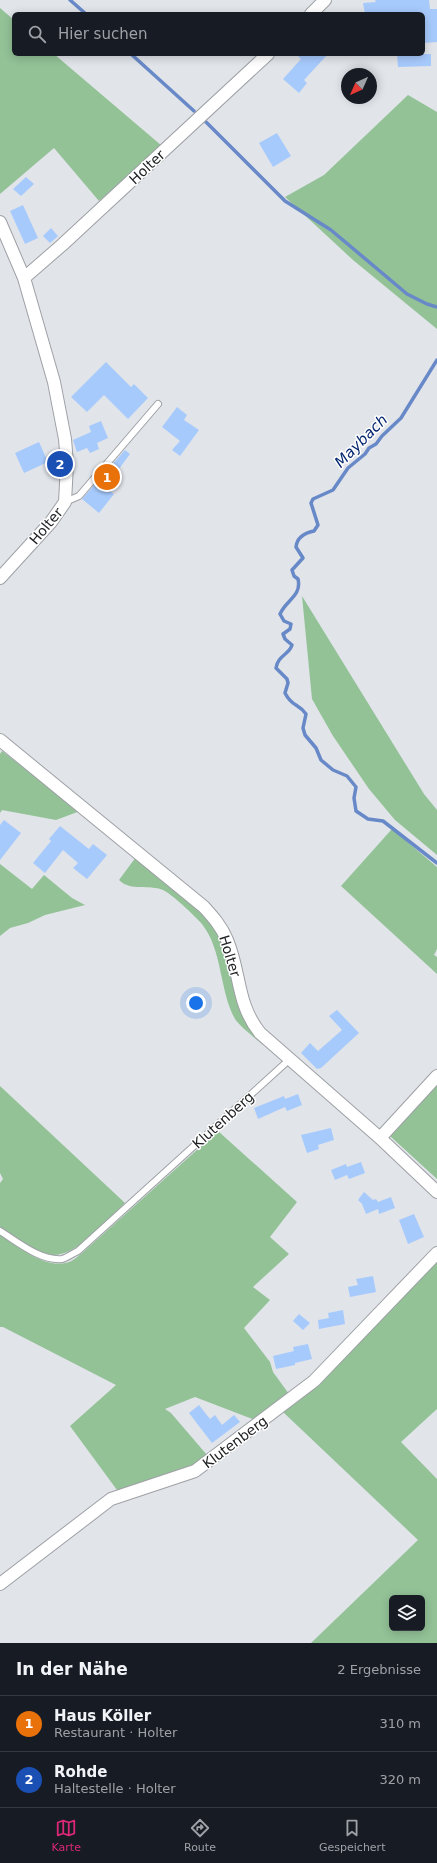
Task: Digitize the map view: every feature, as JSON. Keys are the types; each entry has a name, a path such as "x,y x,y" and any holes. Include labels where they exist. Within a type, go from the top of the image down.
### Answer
{"street":[{"path":"313,12 325,0"},
{"name":"Holter","path":"24,278 62,246 266,56"},
{"name":"Holter","path":"0,222 24,278 54,382 64,432 67,464 65,502 51,522 0,578"},
{"name":"Holter","path":"0,740 204,907 219,924 227,939 244,1007 251,1021 260,1033 380,1138 437,1192"},
{"path":"380,1138 437,1076"},
{"name":"Klutenberg","path":"0,1584 111,1499 195,1471 297,1395 314,1381 437,1253"}],"lane":[{"path":"65,502 79,496 158,404"},
{"name":"Klutenberg","path":"0,1231 40,1255 53,1259 63,1259 78,1251 290,1059"}],"green space":[{"path":"0,8 12,18 12,56 56,56 162,146 99,201 54,148 0,194"},
{"path":"408,95 437,112 437,329 353,260 285,197 324,175"},
{"path":"302,596 424,794 437,810 437,855 395,820 369,789 333,736 312,699"},
{"path":"2,751 80,811 56,820 2,810 0,813 0,754"},
{"path":"392,829 437,867 437,949 434,955 437,957 437,974 341,886"},
{"path":"136,857 197,906 217,928 224,942 240,1009 250,1028 264,1046 235,1019 226,996 214,946 202,924 167,892 158,888 129,886 119,880"},
{"path":"0,864 32,889 44,875 72,898 85,905 45,915 28,923 10,928 0,936"},
{"path":"437,1085 437,1179 390,1136"},
{"path":"0,1086 125,1203 99,1230 78,1246 67,1252 56,1255 39,1252 0,1228 0,1183 3,1179 0,1173"},
{"path":"218,1131 297,1202 270,1237 289,1254 253,1287 270,1300 244,1328 270,1362 273,1372 289,1394 255,1420 195,1397 165,1409 171,1413 207,1455 190,1467 117,1490 70,1426 116,1385 3,1327 0,1327 0,1234 32,1256 41,1260 60,1264 74,1260"},
{"path":"437,1259 437,1409 401,1442 437,1479 437,1643 311,1643 418,1540 283,1412"}],"building":[{"path":"375,0 429,0 430,9 437,9 437,42 425,43 425,12 365,12 363,3 376,2"},
{"path":"425,54 431,54 431,66 398,67 397,56 425,56"},
{"path":"298,56 326,56 304,80 307,83 299,93 283,79 301,59"},
{"path":"277,133 291,156 273,167 259,143"},
{"path":"26,177 34,184 21,196 13,189"},
{"path":"23,205 38,238 25,244 10,211"},
{"path":"51,228 58,236 50,243 43,236"},
{"path":"106,362 131,387 134,384 148,398 128,419 104,395 87,412 71,397"},
{"path":"177,407 187,415 184,420 199,430 180,456 172,450 180,441 162,427"},
{"path":"101,421 108,438 97,443 99,449 90,453 87,448 77,452 73,440 91,432 89,426"},
{"path":"39,442 48,462 24,473 15,453"},
{"path":"125,450 130,454 110,481 113,484 108,490 114,494 99,513 82,499"},
{"path":"4,820 21,833 0,860 0,825"},
{"path":"60,826 89,849 93,844 107,855 87,879 73,868 78,863 63,850 45,873 33,863 51,841 49,839"},
{"path":"337,1010 359,1033 321,1068 317,1069 301,1053 310,1043 318,1051 342,1030 329,1016"},
{"path":"298,1094 302,1105 287,1111 285,1107 258,1119 254,1108 284,1096 285,1099"},
{"path":"331,1128 334,1140 318,1145 319,1149 307,1153 301,1135"},
{"path":"361,1162 365,1173 349,1179 347,1175 335,1180 331,1170 346,1164 347,1167"},
{"path":"364,1192 373,1200 376,1199 378,1202 391,1197 395,1208 379,1214 378,1209 366,1214 362,1204 358,1200"},
{"path":"414,1214 424,1237 408,1244 399,1220"},
{"path":"373,1276 376,1292 350,1297 348,1287 358,1285 356,1279"},
{"path":"343,1310 345,1324 319,1329 318,1320 329,1318 328,1313"},
{"path":"299,1314 310,1323 303,1330 293,1321"},
{"path":"308,1344 312,1359 295,1363 295,1365 276,1369 273,1356 294,1351 293,1347"},
{"path":"199,1405 210,1419 215,1415 222,1425 234,1415 240,1422 212,1443 189,1413"}],"waterway":[{"path":"70,0 84,12"},
{"path":"133,56 194,111"},
{"path":"206,122 285,201 331,230 407,294 427,304 437,307"},
{"name":"Maybach","path":"437,360 401,418 382,436 376,444 369,448 365,454 348,468 333,490 313,499 311,503 318,525 314,531 304,534 299,538 296,547 303,558 292,570 294,576 298,579 298,590 280,614 284,621 291,624 290,629 283,634 285,639 292,645 289,651 279,660 276,668 287,679 288,683 285,693 290,701 306,714 303,728 305,735 316,748 321,760 333,770 347,776 356,787 354,798 356,811 368,819 383,821 437,863"}],"place":[{"name":"Rohde","path":"60,464"},
{"name":"Haus Köller","path":"107,477"}]}
